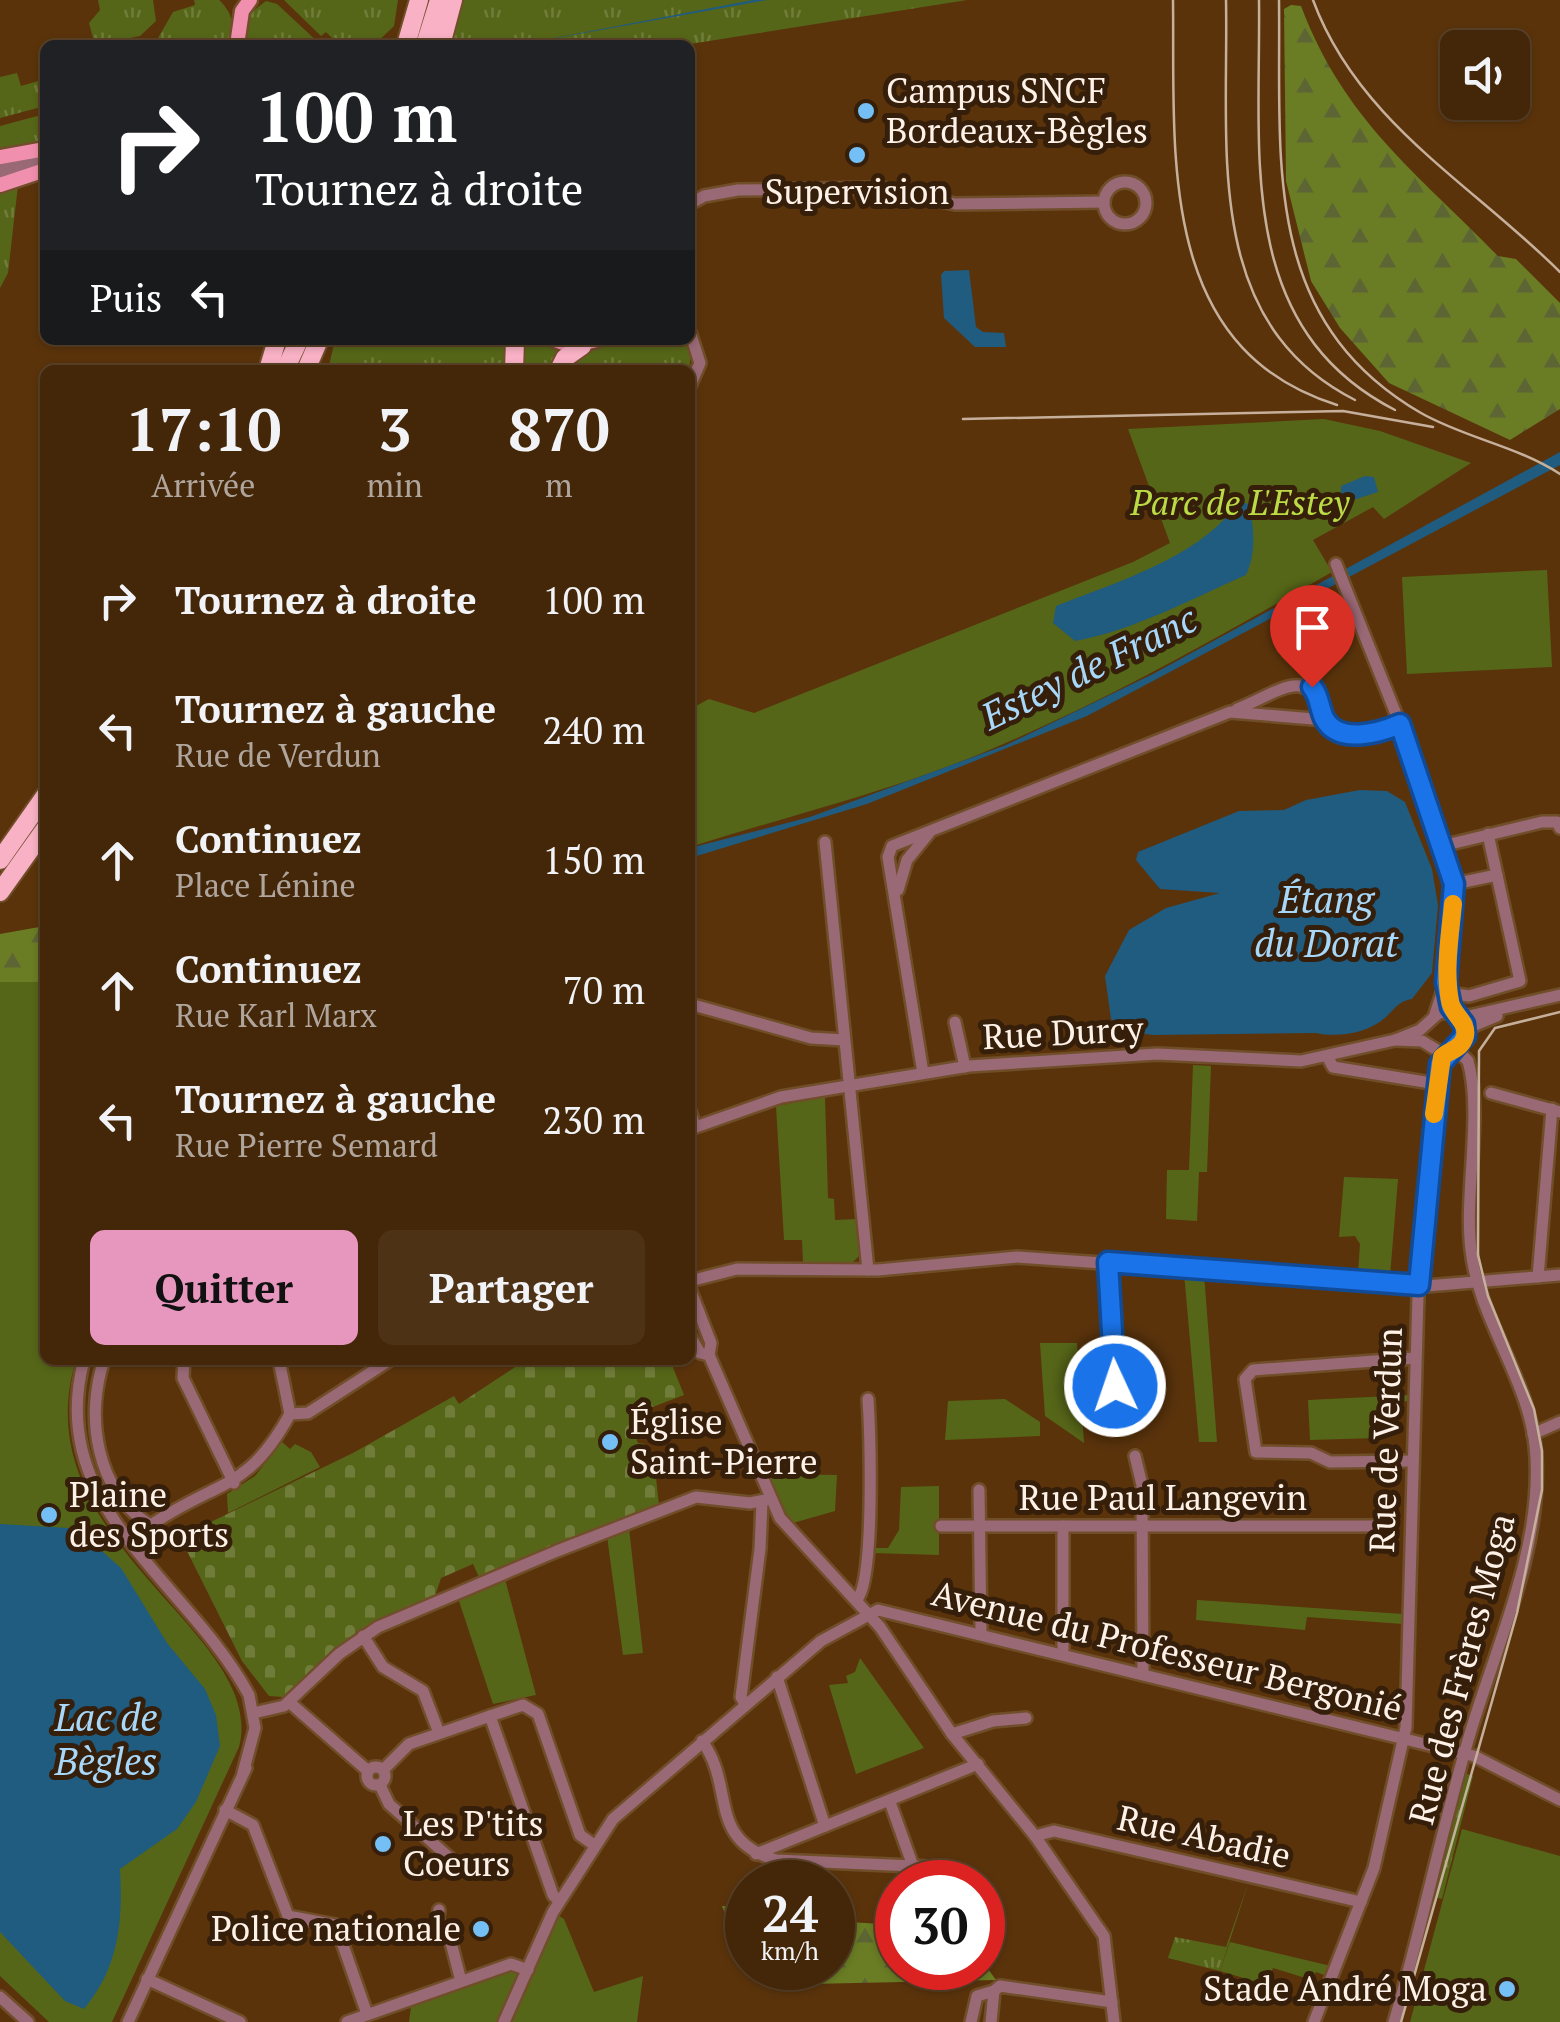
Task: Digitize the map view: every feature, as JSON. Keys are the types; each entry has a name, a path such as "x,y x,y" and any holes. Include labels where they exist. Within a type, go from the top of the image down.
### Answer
{"highway":[{"path":"397,40 404,0"},
{"path":"407,40 419,0"},
{"path":"427,40 439,0"},
{"path":"443,40 453,0"},
{"path":"562,365 565,358 586,345"},
{"path":"0,860 40,803"},
{"path":"0,892 40,837"}],"main road":[{"path":"238,40 242,11 250,0"},
{"path":"0,157 40,153"},
{"path":"0,185 40,172"}],"street":[{"path":"0,166 40,154"},
{"path":"0,175 40,164"},
{"path":"695,201 738,190 884,188 955,204 1104,202"},
{"path":"694,345 700,363 695,374"},
{"path":"1337,567 1400,724 1454,884 1447,987 1455,1015 1464,1024 1465,1036"},
{"path":"923,1073 888,850 1299,684 1312,687 1319,696 1324,720"},
{"path":"1230,712 1324,720 1350,734 1400,724"},
{"path":"1442,846 1550,821 1560,828"},
{"path":"896,904 907,860 935,828"},
{"path":"1447,987 1469,996 1520,981 1488,834"},
{"path":"825,842 868,1270"},
{"path":"1454,884 1497,875"},
{"path":"1327,1056 1395,1040 1425,1026 1447,987"},
{"path":"1435,1014 1455,1015 1560,998"},
{"path":"1395,1040 1427,1043 1450,1052 1485,1020 1560,998"},
{"path":"695,1005 812,1038 844,1040"},
{"path":"955,1022 965,1067"},
{"path":"1425,1026 1427,1043"},
{"name":"Rue de Verdun","path":"1314,2022 1378,1852 1404,1738 1419,1285 1436,1084 1450,1052"},
{"name":"Rue des Frères Moga","path":"1394,2022 1427,1911 1464,1753 1523,1558 1536,1489 1534,1434 1526,1404 1477,1282 1470,1234 1468,1061 1450,1052"},
{"name":"Rue Durcy","path":"695,1127 781,1097 848,1085 965,1067 1142,1054 1291,1062 1327,1056 1334,1068 1436,1084"},
{"path":"1491,1094 1556,1111 1538,1277"},
{"path":"695,1279 737,1269 868,1270 1016,1258 1419,1285 1560,1275"},
{"path":"1108,1262 1114,1366 1120,1375"},
{"path":"695,1302 711,1343 709,1355 766,1500 868,1613 952,1734 1035,1836 1104,1936 1114,2022"},
{"path":"695,1345 700,1354 709,1355"},
{"path":"1413,1461 1330,1462 1311,1452 1256,1452 1245,1378 1253,1370 1416,1358"},
{"path":"83,1365 76,1410 84,1465 102,1503 254,1689 258,1713 257,1746 128,2022"},
{"path":"103,1365 94,1404 99,1450 122,1499 150,1525"},
{"path":"184,1365 183,1378 234,1483"},
{"path":"138,1548 150,1525 234,1483 260,1462 290,1414 281,1365"},
{"path":"290,1414 308,1413 382,1365"},
{"path":"857,1600 865,1590 868,1400"},
{"path":"1534,1434 1560,1422"},
{"path":"1134,1456 1142,1485 1143,1673"},
{"path":"979,1490 981,1633"},
{"path":"258,1713 290,1702 363,1636 464,1590 684,1502 705,1497 766,1500"},
{"path":"746,1704 741,1697 766,1500"},
{"name":"Rue Paul Langevin","path":"941,1526 1411,1526"},
{"path":"1063,1526 1063,1653"},
{"name":"Avenue du Professeur Bergonié","path":"868,1613 886,1610 1464,1753 1560,1800"},
{"path":"504,2022 559,1902 594,1845 628,1804 826,1637 868,1613"},
{"path":"363,1636 383,1667 423,1691 439,1733"},
{"path":"776,1678 826,1826"},
{"path":"290,1702 368,1772 369,1783 380,1785"},
{"path":"384,1770 409,1744 520,1705 536,1711 580,1835 594,1845"},
{"path":"490,1716 552,1894 559,1902"},
{"path":"952,1734 993,1721 1026,1718"},
{"path":"702,1741 734,1835 756,1854 776,1860 875,1864"},
{"path":"756,1854 978,1764"},
{"path":"368,1772 375,1767 384,1770"},
{"path":"380,1785 386,1778 384,1770"},
{"path":"380,1785 389,1804 461,1868"},
{"path":"890,1802 911,1860"},
{"path":"225,1810 253,1825 288,1916 333,1923 341,1939 358,2019 511,1964 528,1970"},
{"name":"Rue Abadie","path":"1035,1836 1054,1830 1361,1902"},
{"path":"439,1910 437,1922 448,1935 461,1981"},
{"path":"147,1979 240,2022"},
{"path":"971,2022 977,1996 1006,1986 1112,2002"},
{"path":"991,2022 994,1991"},
{"path":"0,1996 28,2022"}],"green space":[{"path":"98,0 153,0 156,21 140,36 94,40 89,23 100,10"},
{"path":"194,0 219,0 231,20 231,40 157,40 173,12 195,5"},
{"path":"284,0 398,0 394,26 379,40 334,40 326,32 321,36"},
{"path":"464,0 967,0 695,43 695,40 451,40"},
{"path":"266,1 277,4 316,40 245,40 248,15"},
{"path":"1301,6 1338,81 1385,142 1498,256 1516,259 1560,303 1560,409 1510,440 1389,383 1340,328 1311,281 1286,181 1284,9"},
{"path":"17,73 21,86 40,80 40,107 0,118 0,77"},
{"path":"40,115 40,144 0,152 0,126"},
{"path":"18,185 8,273 0,288 0,192"},
{"path":"334,345 508,345 507,365 329,365"},
{"path":"518,345 551,345 566,353 558,365 519,365"},
{"path":"600,345 687,345 691,354 690,365 568,365"},
{"name":"Parc de L'Estey","path":"1324,419 1380,431 1471,463 1384,519 1373,507 1313,540 1332,572 1086,706 925,775 695,846 695,706 709,699 754,713 1133,562 1170,543 1128,429"},
{"path":"1547,570 1552,667 1407,674 1402,577"},
{"path":"40,927 40,1001 0,1008 0,934"},
{"name":"Lac de Bègles","path":"0,982 40,982 40,1365 75,1365 68,1424 82,1482 111,1533 218,1664 238,1705 239,1747 112,2022 49,2022 0,1976"},
{"path":"1193,1065 1211,1066 1207,1172 1199,1172 1197,1221 1166,1219 1167,1170 1189,1170"},
{"path":"825,1097 828,1198 834,1199 835,1220 857,1219 860,1255 853,1262 803,1262 802,1240 784,1240 776,1106"},
{"path":"1344,1177 1398,1179 1390,1276 1358,1273 1360,1244 1355,1236 1339,1237"},
{"path":"1184,1273 1204,1274 1217,1442 1199,1442"},
{"path":"1040,1343 1077,1343 1084,1443 1045,1416"},
{"path":"518,1365 672,1365 684,1395 650,1408 631,1423 638,1443 645,1444 648,1460 654,1460 659,1505 479,1577 473,1564 441,1578 435,1596 354,1639 283,1697 269,1696 242,1661 180,1537 353,1453 454,1396 459,1404"},
{"path":"1410,1395 1410,1401 1379,1403 1378,1438 1310,1440 1308,1400"},
{"path":"1005,1399 1040,1422 1040,1436 945,1440 948,1401"},
{"path":"282,1442 290,1449 295,1444 311,1452 320,1467 228,1513 227,1494 255,1476"},
{"path":"769,1474 837,1475 835,1511 793,1523 782,1509"},
{"path":"939,1486 939,1555 872,1553 872,1548 888,1548 899,1530 901,1487"},
{"path":"629,1528 643,1653 623,1655 607,1536"},
{"path":"505,1579 536,1695 493,1704 458,1598"},
{"path":"1197,1600 1403,1614 1403,1624 1307,1617 1305,1630 1196,1620"},
{"path":"860,1658 924,1748 856,1774 829,1685 848,1683 846,1676 855,1672"},
{"path":"1465,1773 1473,1776 1442,1899 1435,1897"},
{"path":"1462,1829 1560,1856 1560,2022 1410,2022"},
{"path":"1249,1881 1220,1971 1168,1958 1175,1937 1226,1947"},
{"path":"553,1912 564,1919 594,1992 643,1976 637,2022 409,2022 412,1999 511,1964 528,1969"},
{"path":"855,1922 875,1924 875,1983 855,1983"},
{"path":"1230,1942 1331,1966 1327,1976 1316,1972 1312,1980 1273,1968 1267,1985 1220,1971"}],"water":[{"path":"753,0 767,0 546,40"},
{"path":"969,270 976,327 983,332 1004,333 1006,347 975,347 944,318 941,275 944,271"},
{"path":"1560,452 1560,465 1087,716 867,804 695,856 695,847 810,817 1006,745 1153,674"},
{"path":"1365,476 1374,477 1378,492 1341,504 1341,486"},
{"path":"1239,501 1248,504 1253,530 1252,558 1246,575 1162,613 1097,636 1075,641 1053,623 1056,606 1181,553 1223,521"},
{"name":"Étang du Dorat","path":"1360,790 1387,791 1405,802 1432,869 1438,905 1432,973 1412,999 1371,1027 1343,1034 1153,1035 1123,1031 1111,1019 1105,976 1129,930 1166,908 1220,893 1160,889 1136,860 1138,852 1239,811 1284,810 1306,800"},
{"name":"Lac de Bègles","path":"0,1524 68,1528 85,1536 121,1568 167,1643 205,1689 216,1715 220,1746 196,1802 177,1829 120,1869 121,1907 112,1960 84,2009 65,2001 0,1932"}],"tram line":[{"path":"1401,2022 1517,1613 1542,1490 1542,1451 1534,1409 1488,1296 1478,1255 1479,1051 1495,1028 1560,1012"}],"railway":[{"path":"1173,0 1178,180 1188,238 1206,292 1235,339 1278,377 1337,405"},
{"path":"1226,0 1228,170 1234,226 1247,278 1270,325 1305,366 1355,400"},
{"path":"1259,0 1260,175 1267,231 1282,284 1306,332 1343,375 1395,410"},
{"path":"1279,0 1279,119 1290,232 1306,283 1331,331 1369,375 1421,413 1560,474"},
{"path":"1313,0 1333,43 1358,82 1388,116 1560,272"},
{"path":"963,419 1343,411 1433,427"}],"slow traffic":[{"path":"1434,1114 1442,1057 1458,1048 1465,1036 1464,1024 1451,1007 1446,982 1453,904"}],"place":[{"name":"Campus SNCF Bordeaux-Bègles","path":"866,111"},
{"name":"Supervision","path":"857,155"},
{"name":"Église Saint-Pierre","path":"610,1442"},
{"name":"Plaine des Sports","path":"49,1515"},
{"name":"Les P'tits Coeurs","path":"383,1844"},
{"name":"Police nationale","path":"481,1929"},
{"name":"Stade André Moga","path":"1507,1989"}],"route":[{"path":"1115,1386 1120,1375 1114,1366 1108,1262 1419,1285 1436,1084 1442,1057 1458,1048 1465,1036 1464,1024 1451,1007 1446,982 1454,884 1400,724 1366,734 1343,733 1324,720 1319,696 1312,687"}],"water label":[{"name":"Estey de Franc","path":"1089,668"}]}
